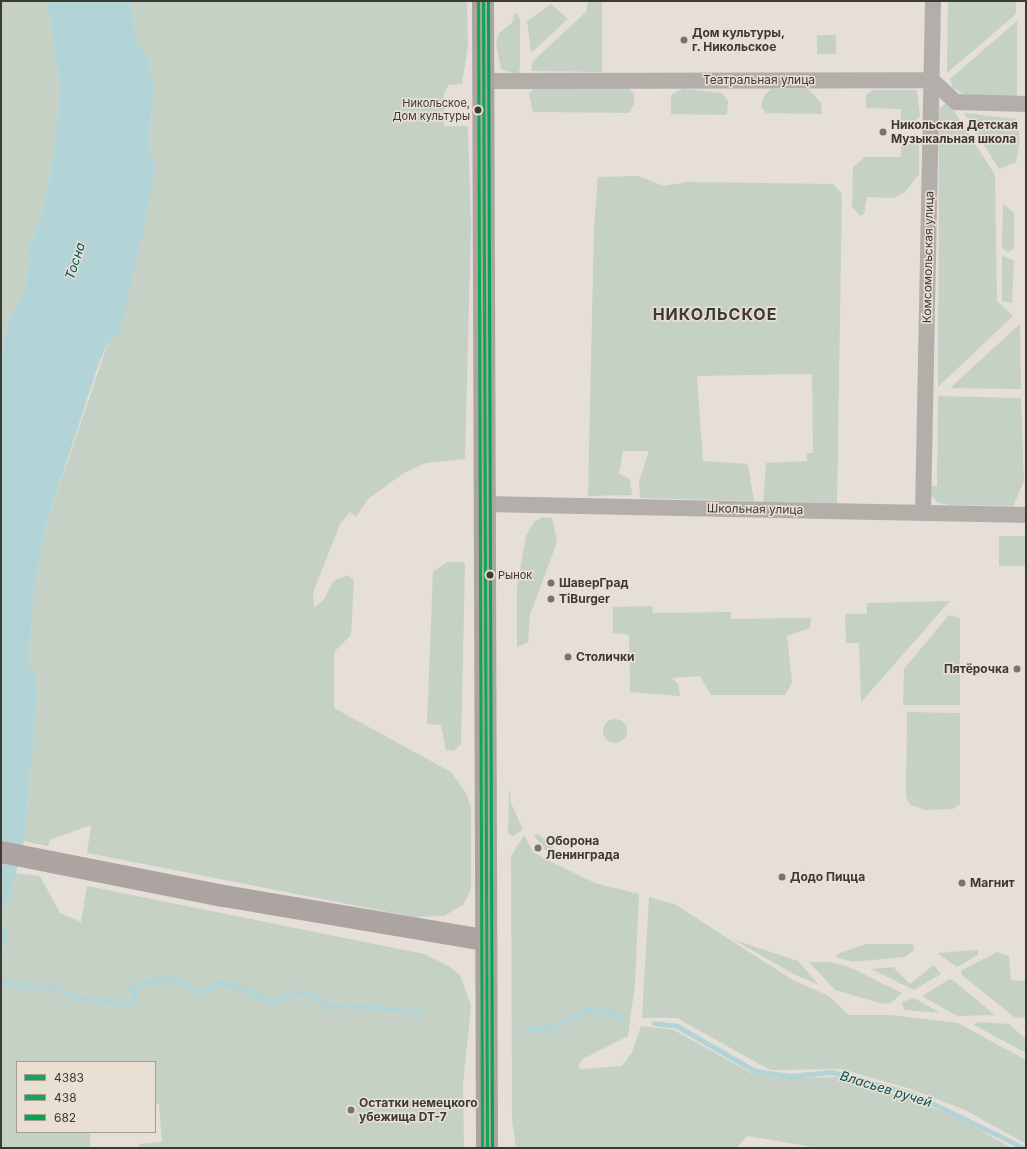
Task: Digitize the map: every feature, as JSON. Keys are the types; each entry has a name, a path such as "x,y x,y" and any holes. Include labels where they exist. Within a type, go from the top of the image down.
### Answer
{"main road":[{"path":"483,1 484,940 487,1148"},
{"path":"1,852 239,899 484,940"}],"street":[{"name":"Комсомольская улица","path":"923,513 933,1"},
{"name":"Театральная улица","path":"483,81 932,80"},
{"path":"932,80 956,102 1026,104"},
{"name":"Школьная улица","path":"484,504 1026,515"}],"shaded area":[{"path":"1,1 47,1 60,89 52,166 42,215 27,251 29,264 23,293 8,322 1,359"},
{"path":"131,1 467,1 468,46 462,84 449,85 444,93 444,126 468,126 471,226 465,459 426,463 404,473 368,499 356,517 350,512 340,524 313,593 314,608 325,598 333,581 348,575 354,580 351,635 334,652 334,708 451,772 467,795 471,808 471,889 464,904 444,916 414,917 87,853 91,825 50,840 48,846 24,841 37,703 36,673 29,667 33,598 47,521 109,340 156,168 149,145 154,85 148,56 137,41"},
{"path":"588,1 602,1 602,72 531,71 533,61 586,12"},
{"path":"948,1 1016,1 1016,14 947,73"},
{"path":"1026,1 1026,100 1025,100"},
{"path":"551,4 568,19 531,53 527,21"},
{"path":"515,12 520,19 520,65 519,73 515,74 501,69 496,44 499,33 512,23"},
{"path":"1017,21 1017,98 967,96 953,88 950,79"},
{"path":"817,35 836,35 836,54 817,54"},
{"path":"535,88 628,88 634,94 634,104 629,113 533,112 529,94"},
{"path":"683,89 722,93 728,101 727,115 671,114 671,95"},
{"path":"771,89 808,89 821,103 822,114 766,113 761,107 764,96"},
{"path":"873,90 917,90 920,116 914,122 901,123 901,109 866,108 866,95"},
{"path":"945,104 950,105 995,175 997,301 1013,316 938,387 939,109"},
{"path":"964,113 1017,119 1020,140 1016,162 999,169"},
{"path":"912,138 919,141 919,174 905,192 893,198 867,197 864,214 860,216 852,207 853,167 865,157 901,157 901,141"},
{"path":"638,176 664,186 687,182 833,184 842,194 837,503 763,502 766,463 807,461 807,453 813,453 812,374 697,376 703,461 748,464 754,501 640,498 639,481 649,451 623,451 619,474 630,479 632,495 588,496 594,226 598,177"},
{"path":"1003,204 1014,213 1014,249 1008,252 1002,248"},
{"path":"1002,255 1014,261 1012,303 1002,301"},
{"path":"1020,324 1021,389 950,388"},
{"path":"938,396 1021,398 1024,481 1013,506 951,505 938,503 931,495 931,486 937,486"},
{"path":"543,517 552,518 557,542 530,615 528,642 517,647 517,587 526,536 534,522"},
{"path":"999,536 1026,536 1026,566 999,566"},
{"path":"448,562 463,562 465,565 461,744 454,751 446,750 441,725 427,724 433,571"},
{"path":"950,601 861,702 859,643 846,643 845,614 867,614 867,603"},
{"path":"652,606 653,613 731,612 731,619 811,618 810,628 787,636 792,682 785,695 711,695 700,676 672,678 678,684 680,696 630,692 629,635 613,633 613,607"},
{"path":"949,615 960,618 960,705 903,705 904,669"},
{"path":"907,712 960,713 960,804 953,809 925,810 909,804 906,796"},
{"path":"615,719 620,720 626,726 626,736 620,742 615,743 610,742 604,736 603,731 604,726 610,720"},
{"path":"509,786 511,803 523,830 513,836 508,833"},
{"path":"538,834 559,854 551,857 534,836"},
{"path":"524,835 533,852 545,859 595,883 639,894 635,984 628,1036 583,1059 578,1065 580,1069 622,1066 632,1052 641,1026 674,1030 753,1074 791,1078 836,1077 912,1099 962,1120 1012,1148 819,1148 747,1136 736,1148 516,1148 512,1119 511,856"},
{"path":"16,873 40,876 60,913 81,922 87,886 424,954 447,965 460,975 471,1006 463,1084 464,1148 140,1148 139,1144 162,1142 159,1104 156,1104 156,1061 16,1061 16,1133 90,1133 90,1148 1,1148 1,956 8,935 1,924 1,912 10,897"},
{"path":"649,897 676,905 793,980 829,996 849,1015 891,1015 958,1023 1026,1060 1026,1144 965,1110 911,1089 841,1069 770,1070 677,1018 642,1018"},
{"path":"732,939 798,961 819,985 794,974"},
{"path":"866,944 913,944 914,950 905,957 852,962 836,957 837,954"},
{"path":"978,950 978,955 957,967 937,953"},
{"path":"997,952 1009,956 1011,980 1026,981 1026,1018 1014,1017 961,974 962,970"},
{"path":"809,962 831,962 849,967 902,993 891,1003 883,1004 835,990"},
{"path":"934,965 941,974 914,990 871,969 893,967 910,984"},
{"path":"950,979 995,1015 957,1016 922,996"},
{"path":"914,998 939,1013 904,1010 902,1002"},
{"path":"977,1022 1009,1024 1026,1039 1026,1053 974,1025"}],"water":[{"name":"Тосна","path":"47,1 131,1 137,41 148,56 154,85 149,145 156,168 121,332 109,340 98,366 47,521 33,598 29,667 36,673 37,703 24,841 10,897 1,912 1,359 8,322 23,293 29,264 27,251 42,215 52,166 60,89"},
{"path":"1,924 8,935 1,956"}],"waterway":[{"name":"Власьев ручей","path":"1,979 19,986 53,987 78,998 127,1003 136,999 132,987 142,983 167,978 203,992 218,982 248,990 273,1003 299,992 316,997 327,1007 350,1005 420,1012"},
{"name":"Власьев ручей","path":"527,1028 550,1029 586,1010 615,1013 621,1019"},
{"name":"Власьев ручей","path":"654,1023 677,1026 755,1071 789,1076 832,1072 913,1094 1024,1148"}],"transit line":[{"name":"438","path":"478,1 482,1148"},
{"name":"438З","path":"483,1 487,1148"},
{"name":"682","path":"488,1 492,1148"}],"place":[{"name":"Дом культуры, г. Никольское","path":"684,40"},
{"name":"Никольское, Дом культуры","path":"478,110"},
{"name":"Никольская Детская Музыкальная школа","path":"883,132"},
{"name":"Рынок","path":"490,575"},
{"name":"ШаверГрад","path":"551,583"},
{"name":"TiBurger","path":"551,599"},
{"name":"Столички","path":"568,657"},
{"name":"Пятёрочка","path":"1017,669"},
{"name":"Оборона Ленинграда","path":"538,848"},
{"name":"Додо Пицца","path":"782,877"},
{"name":"Магнит","path":"962,883"},
{"name":"Остатки немецкого убежища DT-7","path":"351,1110"}],"district":[{"name":"НИКОЛЬСКОЕ","path":"715,314"}]}
